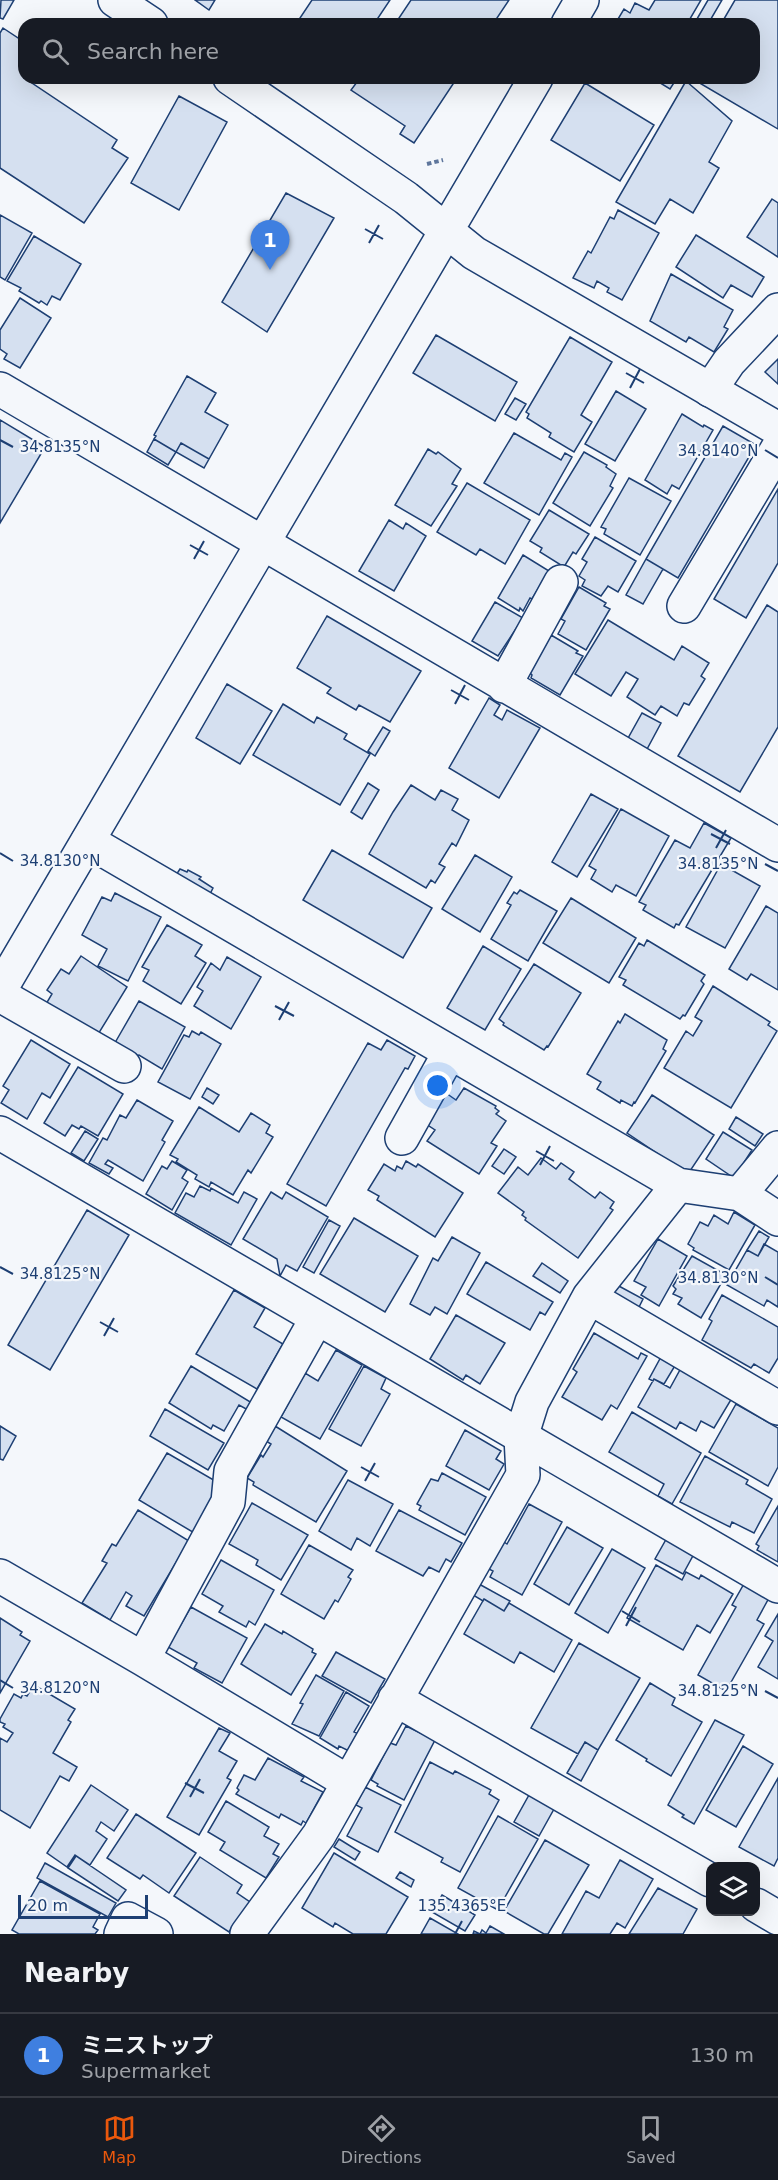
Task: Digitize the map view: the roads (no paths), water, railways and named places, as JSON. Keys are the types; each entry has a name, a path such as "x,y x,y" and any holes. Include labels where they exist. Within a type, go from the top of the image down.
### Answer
{"street":[{"path":"115,0 142,18"},
{"path":"572,18 582,0"},
{"path":"239,84 406,198 474,253 778,429"},
{"path":"0,990 532,84"},
{"path":"710,390 729,362 778,310"},
{"path":"0,389 778,845"},
{"path":"684,606 778,448"},
{"path":"504,686 561,582"},
{"path":"88,841 678,1185 740,1194 778,1219"},
{"path":"0,995 124,1066"},
{"path":"402,1138 450,1052"},
{"path":"0,1133 778,1586"},
{"path":"740,1194 778,1148"},
{"path":"247,1934 319,1835 523,1475 521,1437 532,1402 589,1297 678,1185"},
{"path":"589,1297 778,1408"},
{"path":"143,1659 228,1502 231,1471 318,1318"},
{"path":"0,1576 348,1782"},
{"path":"395,1699 706,1877"},
{"path":"760,1907 778,1918"},
{"path":"121,1934 128,1919 156,1934"}],"place":[{"name":"ミニストップ","path":"270,270"}]}
